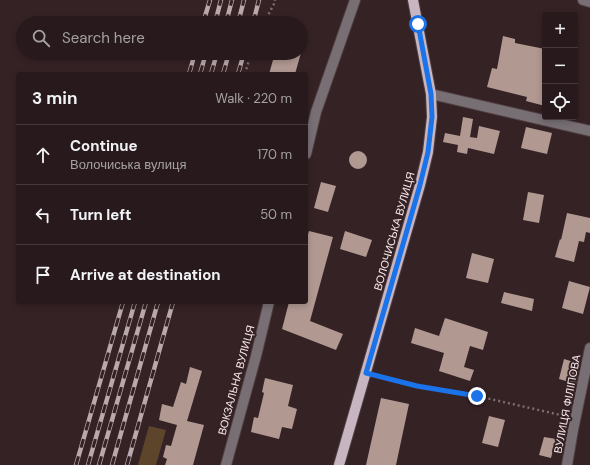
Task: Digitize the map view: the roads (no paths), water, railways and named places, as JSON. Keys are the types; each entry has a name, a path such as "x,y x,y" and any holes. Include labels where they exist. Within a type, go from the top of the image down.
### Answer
{"main road":[{"name":"ВОЛОЧИСЬКА ВУЛИЦЯ","path":"339,465 420,185 428,152 431,124 431,94 413,0"}],"street":[{"path":"308,146 316,112 355,0"},
{"path":"583,0 590,2"},
{"path":"431,94 590,131"},
{"name":"ВОКЗАЛЬНА ВУЛИЦЯ","path":"226,465 269,304"},
{"name":"ВУЛИЦЯ ФІЛІПОВА","path":"567,465 575,418 590,348"}],"railway":[{"path":"205,16 210,0"},
{"path":"217,16 221,0"},
{"path":"228,16 232,0"},
{"path":"240,16 244,0"},
{"path":"255,16 259,0"},
{"path":"190,72 193,60"},
{"path":"201,72 204,60"},
{"path":"212,72 215,60"},
{"path":"224,72 227,60"},
{"path":"239,72 242,60"},
{"path":"76,465 122,304"},
{"path":"88,465 134,304"},
{"path":"99,465 145,304"},
{"path":"112,465 157,304"},
{"path":"127,465 172,304"}]}
